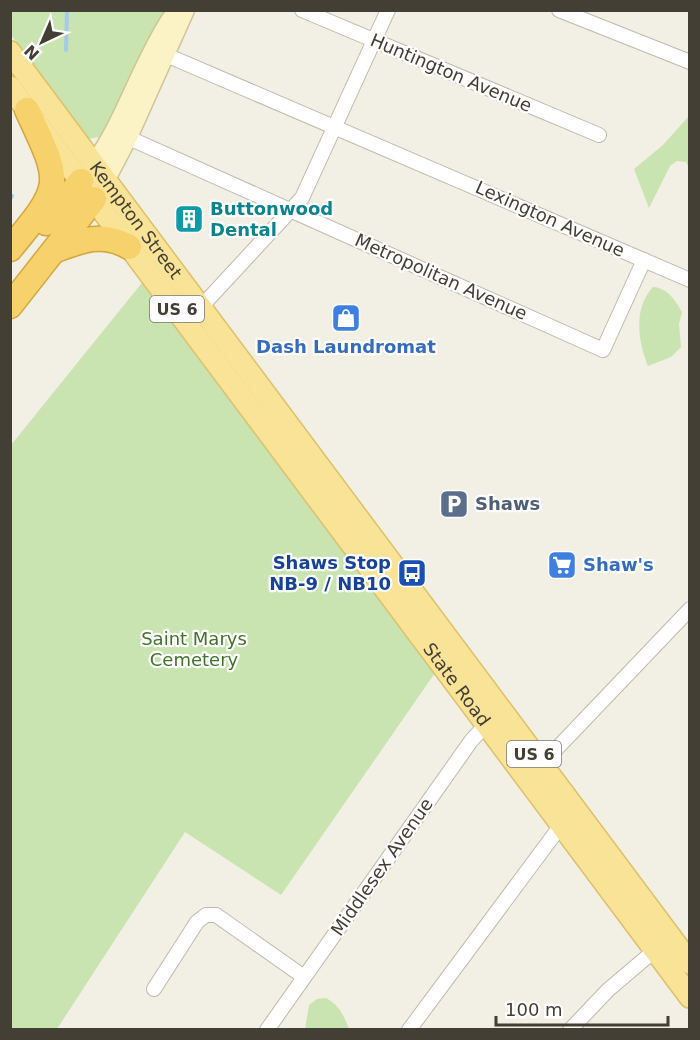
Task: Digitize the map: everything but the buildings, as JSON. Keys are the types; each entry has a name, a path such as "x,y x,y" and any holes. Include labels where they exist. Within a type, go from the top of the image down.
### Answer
{"highway":[{"path":"10,249 45,206 53,176 51,161 27,110"},
{"path":"10,306 56,250 94,180"},
{"path":"10,265 94,180"},
{"path":"56,250 92,237 113,240 129,247"}],"main road":[{"path":"94,180 121,134 177,10"},
{"path":"159,52 185,10"},
{"name":"Kempton Street","path":"10,52 94,180 129,247 319,481"},
{"name":"Kempton Street","path":"10,87 27,110 94,180 201,307 319,481"},
{"name":"State Road","path":"319,481 494,717 562,824 662,943 690,963"},
{"name":"State Road","path":"494,717 542,764 662,943 690,996"}],"street":[{"name":"Huntington Avenue","path":"302,10 599,135"},
{"path":"201,307 302,198 388,10"},
{"path":"559,10 690,62"},
{"name":"Lexington Avenue","path":"159,52 690,280"},
{"name":"Metropolitan Avenue","path":"121,134 603,350 644,260"},
{"path":"542,764 690,609"},
{"name":"Middlesex Avenue","path":"267,1029 471,741 494,717"},
{"path":"409,1029 562,824"},
{"path":"154,989 197,922 206,915 216,915 304,977"},
{"path":"570,1029 594,1003 662,943"}],"green space":[{"path":"11,11 169,11 108,126 99,137 88,139 11,35"},
{"path":"689,116 689,168 686,162 677,161 670,166 649,208 634,169 663,145"},
{"name":"Saint Marys Cemetery","path":"145,279 437,670 281,895 185,832 57,1029 11,1030 11,445"},
{"path":"653,287 667,292 682,312 679,324 681,347 671,357 648,366 639,325 642,305"},
{"path":"326,998 341,1011 349,1029 305,1029 309,1005 317,999"}],"waterway":[{"path":"66,50 67,10"}],"place":[{"name":"Buttonwood Dental","path":"189,219"},
{"name":"Dash Laundromat","path":"346,318"},
{"name":"Shaws","path":"454,504"},
{"name":"Shaw's","path":"562,565"},
{"name":"Shaws Stop NB-9 / NB10","path":"412,573"}]}
